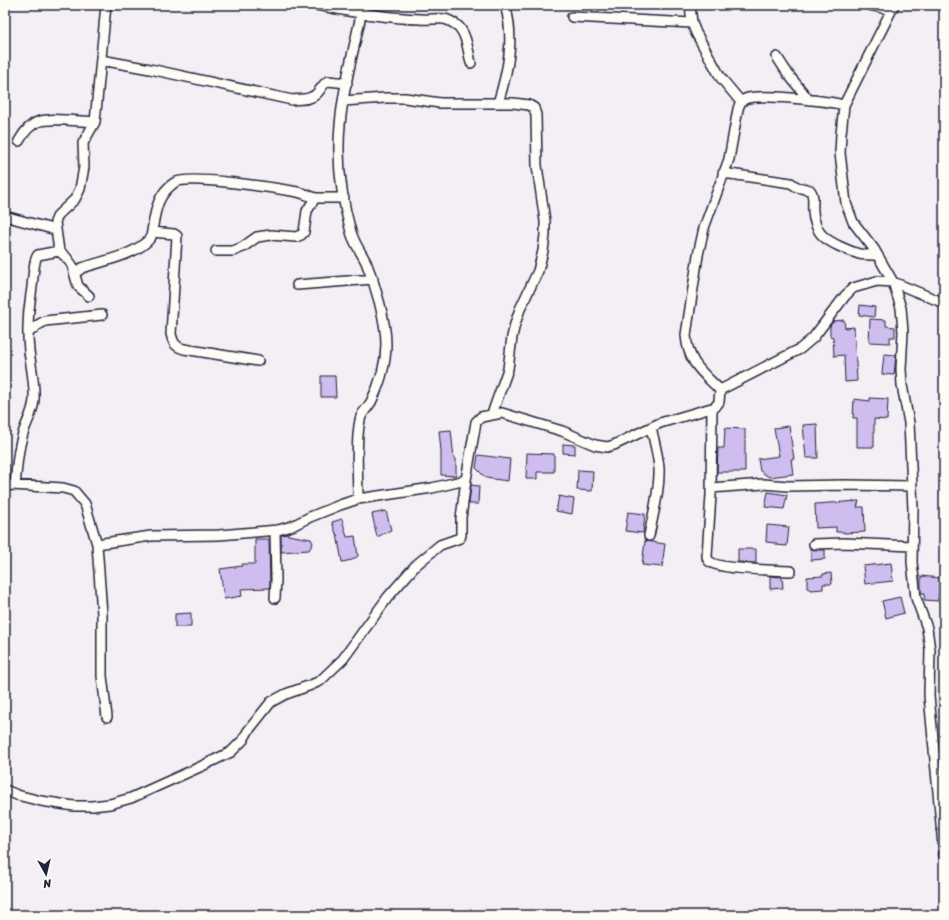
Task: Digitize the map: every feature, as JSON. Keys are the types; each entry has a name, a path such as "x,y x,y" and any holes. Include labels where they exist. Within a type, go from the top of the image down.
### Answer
{"street":[{"path":"89,296 78,286 70,261 59,251 55,222 58,215 75,199 80,189 84,167 83,143 95,122 106,5"},
{"path":"317,5 363,9 421,20 445,19 451,21 458,26 463,33 471,63"},
{"path":"498,103 506,77 510,50 510,39 505,5"},
{"path":"690,5 692,23 696,33 721,78 740,102"},
{"path":"869,5 892,8 844,105 840,153 846,203 853,222 877,255 893,282 901,308 902,385 909,423 912,486 912,555 916,598 927,628 930,650 929,696 944,856"},
{"path":"358,499 358,445 360,420 363,412 371,402 381,379 386,344 384,326 373,279 352,234 344,198 339,151 343,102 363,9"},
{"path":"572,17 692,23"},
{"path":"777,56 788,74 809,100"},
{"path":"102,60 150,68 292,100 304,100 316,95 328,81 347,83"},
{"path":"5,790 41,801 74,806 110,804 131,798 231,752 243,740 248,731 271,702 286,694 311,685 327,675 343,659 388,597 413,568 440,545 458,539 461,535 461,518 466,480 476,422 481,417 502,412 562,431 601,447 614,445 651,427 673,419 712,408 719,402 720,390 690,357 686,335 698,255 704,228 730,154 740,102 744,99 758,97 809,100 844,105"},
{"path":"343,102 385,98 405,98 440,103 498,103 530,105 534,108 536,115 538,166 545,221 543,251 538,271 520,309 515,324 508,369 492,414"},
{"path":"18,141 29,126 42,119 95,122"},
{"path":"723,173 791,183 797,187 810,190 813,196 814,217 818,231 822,236 859,254 877,255"},
{"path":"75,273 82,268 132,251 148,241 151,237 157,202 166,190 177,181 192,179 229,182 292,191 315,198 344,198"},
{"path":"216,251 234,251 257,237 271,235 296,237 301,235 304,232 307,211 315,198"},
{"path":"8,217 56,230"},
{"path":"152,232 174,234 177,236 171,334 174,344 178,348 258,360"},
{"path":"15,485 20,445 31,415 34,398 28,333 30,302 36,258 38,255 59,251"},
{"path":"297,284 373,279"},
{"path":"720,390 800,349 813,338 844,296 853,288 877,281 893,282 944,303"},
{"path":"28,333 45,321 102,315"},
{"path":"712,408 711,488 707,536 708,560 711,563 753,570 791,571"},
{"path":"649,536 659,468 658,455 651,427"},
{"path":"97,544 151,536 220,535 275,531 292,526 310,517 358,499 432,488 466,480"},
{"path":"711,488 763,484 788,486 912,486"},
{"path":"5,487 15,485 63,488 74,491 85,504 97,544 102,614 102,676 107,717"},
{"path":"275,531 275,598"},
{"path":"814,544 844,543 912,546"}],"building":[{"path":"860,305 875,307 874,317 859,315"},
{"path":"870,319 886,320 886,326 895,327 895,337 890,337 890,343 869,342"},
{"path":"844,320 845,328 854,327 857,381 845,382 844,355 834,356 833,337 830,336 830,326 834,321"},
{"path":"884,354 896,355 894,375 882,374"},
{"path":"321,376 335,376 336,397 321,397"},
{"path":"870,398 888,399 887,420 874,419 874,447 857,447 857,418 853,418 854,399 870,401"},
{"path":"817,424 818,458 806,458 803,425"},
{"path":"789,426 794,459 791,459 793,474 769,477 760,471 758,459 779,456 774,428"},
{"path":"725,428 745,429 745,472 717,472 718,448 724,448"},
{"path":"451,430 454,459 456,459 456,476 441,475 439,431"},
{"path":"563,444 575,445 575,454 563,453"},
{"path":"527,453 554,454 554,472 537,472 537,479 526,479"},
{"path":"478,455 510,459 508,481 486,478 476,468"},
{"path":"578,470 593,471 592,491 577,490"},
{"path":"471,485 479,486 478,504 469,504"},
{"path":"768,492 787,495 784,509 765,507"},
{"path":"559,496 574,499 572,514 556,511"},
{"path":"859,501 857,507 864,507 865,532 844,533 836,532 836,527 816,528 815,504"},
{"path":"386,511 391,530 377,537 372,514"},
{"path":"628,512 645,514 643,533 625,531"},
{"path":"342,519 347,537 355,536 358,556 352,560 342,562 337,534 332,522"},
{"path":"767,525 789,527 787,546 766,542"},
{"path":"288,534 311,539 313,543 309,550 281,552 281,535"},
{"path":"255,539 269,539 270,588 241,589 242,596 224,599 220,569 242,566 242,564 255,564"},
{"path":"645,541 665,544 662,567 642,565"},
{"path":"810,548 814,550 825,550 825,559 811,560"},
{"path":"738,549 756,549 756,563 738,562"},
{"path":"891,563 893,581 865,584 863,566"},
{"path":"831,573 832,584 823,584 823,589 811,590 807,588 807,577 823,576 823,574"},
{"path":"770,576 782,577 783,588 770,589"},
{"path":"921,576 940,578 938,601 924,600 925,593 921,593"},
{"path":"900,597 904,613 886,618 882,601"},
{"path":"191,613 191,627 175,627 175,614"}]}
